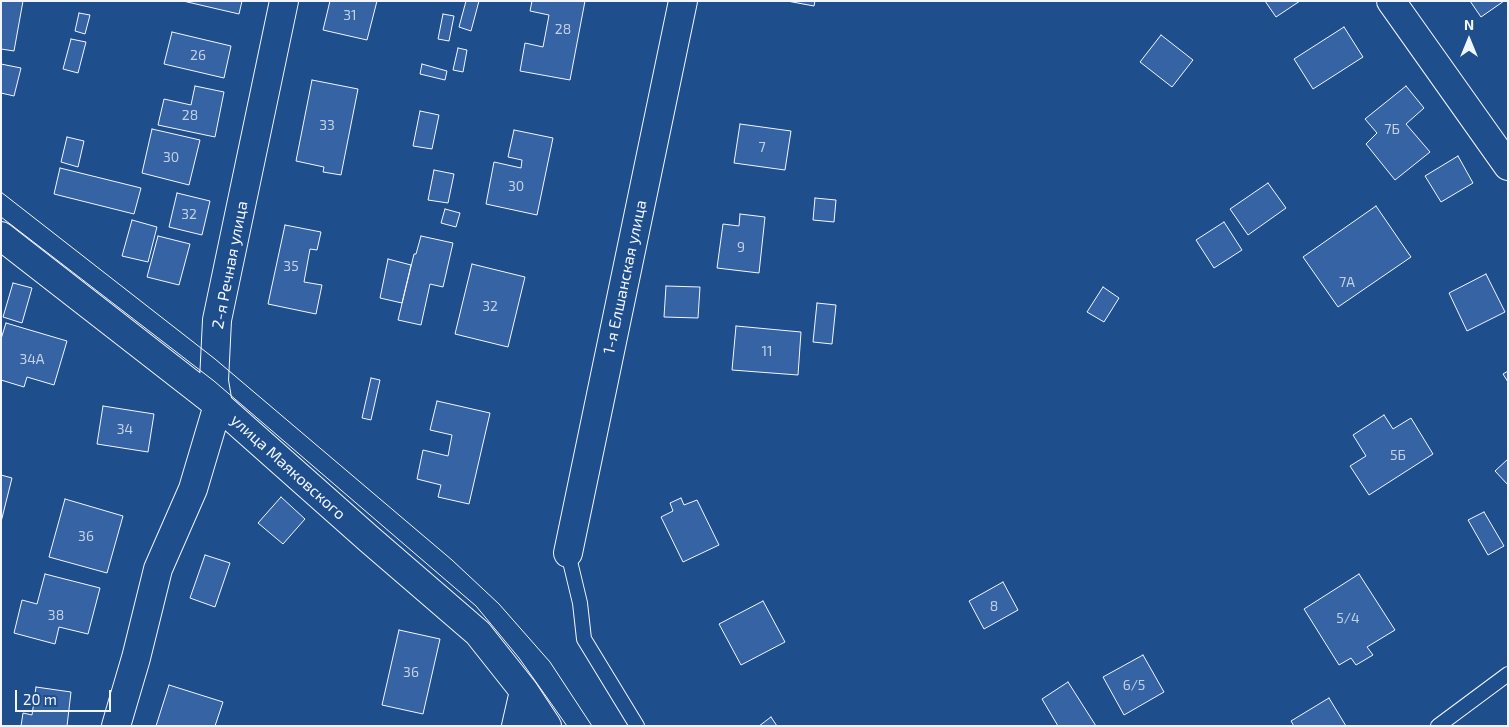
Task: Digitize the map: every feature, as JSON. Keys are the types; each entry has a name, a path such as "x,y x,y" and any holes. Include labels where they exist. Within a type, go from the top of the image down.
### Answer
{"street":[{"name":"2-я Речная улица","path":"116,726 136,658 158,569 193,489 218,405 214,381 217,320 284,1"},
{"name":"1-я Елшанская улица","path":"568,553 682,1"},
{"path":"1391,1 1508,166"},
{"name":"улица Маяковского","path":"1,236 218,405 478,633 524,691 547,726"},
{"path":"516,726 524,691"}],"lane":[{"path":"568,553 580,603 584,639 637,726"},
{"path":"1438,726 1508,674"}],"building":[{"path":"1,1 23,1 14,51 1,49"},
{"path":"183,1 242,1 239,14"},
{"path":"330,1 377,1 367,40 323,30"},
{"path":"466,1 479,1 471,31 459,27"},
{"path":"532,1 585,1 570,80 520,71 525,43 543,47 549,15 530,11"},
{"path":"787,1 815,1 814,6"},
{"path":"1265,1 1300,1 1276,17"},
{"path":"1470,1 1504,1 1481,17"},
{"path":"79,13 90,15 85,34 75,31"},
{"path":"443,14 454,16 449,41 438,39"},
{"path":"1344,27 1363,57 1313,89 1294,59"},
{"path":"172,32 231,46 224,78 164,64"},
{"path":"1161,35 1193,60 1172,87 1140,62"},
{"path":"71,39 86,42 78,73 63,69"},
{"path":"458,48 467,50 463,72 453,70"},
{"path":"1,64 21,68 14,96 1,93"},
{"path":"422,64 447,71 445,80 420,74"},
{"path":"312,80 358,89 341,175 323,172 324,167 296,161"},
{"path":"195,86 224,92 215,137 158,125 164,99 191,105"},
{"path":"1406,86 1424,108 1406,124 1430,152 1395,180 1366,144 1377,133 1365,119"},
{"path":"420,111 439,115 432,149 413,146"},
{"path":"740,124 791,131 785,170 734,163"},
{"path":"152,129 200,140 189,185 142,173"},
{"path":"514,130 553,138 537,215 486,204 494,162 521,168 522,160 508,157"},
{"path":"67,137 84,141 78,167 61,162"},
{"path":"1458,156 1473,183 1441,202 1425,176"},
{"path":"60,168 141,188 134,214 54,194"},
{"path":"434,170 454,174 448,203 428,200"},
{"path":"1268,183 1286,208 1248,235 1230,209"},
{"path":"177,193 210,201 202,235 169,227"},
{"path":"815,198 836,200 834,222 813,220"},
{"path":"1376,206 1411,257 1338,307 1303,257"},
{"path":"445,209 460,213 456,227 441,223"},
{"path":"740,214 765,217 759,273 717,268 723,224 739,226"},
{"path":"132,220 157,227 148,262 122,256"},
{"path":"1224,222 1242,250 1214,268 1196,240"},
{"path":"285,225 321,232 317,250 310,249 304,282 322,285 316,314 268,304"},
{"path":"158,236 190,244 179,285 147,277"},
{"path":"421,236 453,243 443,287 430,284 421,325 398,320 414,254 416,254"},
{"path":"388,259 411,265 402,303 380,298"},
{"path":"472,264 525,277 508,347 455,334"},
{"path":"1486,274 1505,312 1467,331 1449,293"},
{"path":"13,283 32,288 22,323 3,317"},
{"path":"666,286 700,287 698,318 664,317"},
{"path":"1103,287 1119,298 1104,322 1087,312"},
{"path":"817,303 836,305 832,344 813,342"},
{"path":"6,323 67,341 54,385 27,377 24,387 1,380 1,339"},
{"path":"736,326 801,332 798,375 732,370"},
{"path":"1508,371 1508,382 1503,374"},
{"path":"371,378 380,380 371,420 362,418"},
{"path":"437,401 490,413 469,504 438,497 441,485 417,479 423,450 448,456 452,435 430,430"},
{"path":"103,406 154,414 148,452 97,444"},
{"path":"1384,415 1393,429 1411,418 1433,454 1369,495 1350,466 1366,456 1353,435"},
{"path":"1508,459 1508,485 1495,471"},
{"path":"1,475 12,478 1,522"},
{"path":"281,497 305,519 283,544 258,523"},
{"path":"681,498 684,505 697,500 719,545 683,562 661,517 673,511 670,503"},
{"path":"65,499 123,516 107,573 49,557"},
{"path":"1484,512 1504,546 1488,555 1468,520"},
{"path":"205,555 230,563 215,607 190,598"},
{"path":"45,574 100,588 88,634 59,627 55,644 14,633 22,600 37,604"},
{"path":"1359,574 1395,630 1367,647 1373,655 1356,665 1351,658 1339,665 1304,609"},
{"path":"1003,582 1018,610 984,629 969,601"},
{"path":"763,601 785,642 741,665 719,624"},
{"path":"399,630 440,639 423,714 382,705"},
{"path":"1143,655 1164,692 1124,715 1103,677"},
{"path":"1068,682 1096,726 1058,726 1042,699"},
{"path":"169,685 223,702 215,726 156,726"},
{"path":"36,687 71,692 67,726 21,726 23,713 32,715"},
{"path":"1329,698 1346,726 1294,726 1291,721"},
{"path":"771,717 777,726 759,726"}],"tram line":[{"path":"1,192 215,359 452,560 499,604 550,662 592,726"},
{"path":"1,217 214,381 476,606 519,658 567,726"}]}
